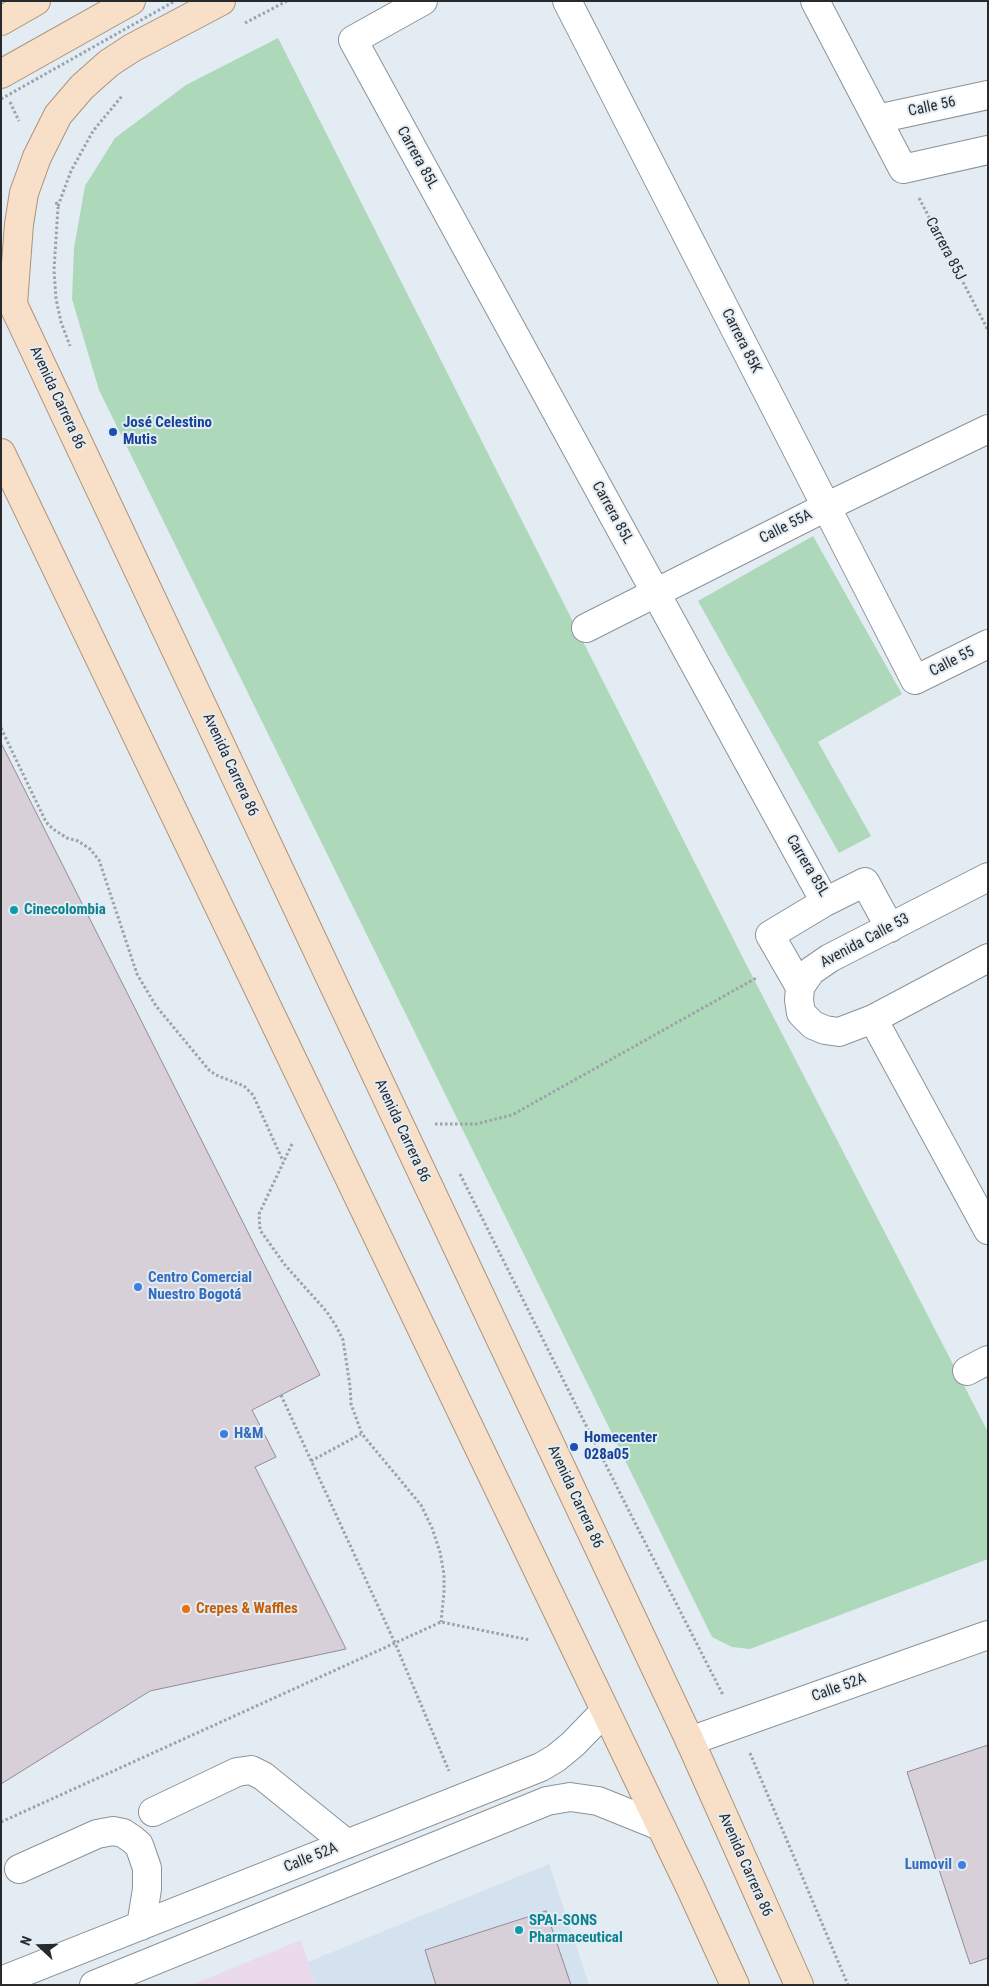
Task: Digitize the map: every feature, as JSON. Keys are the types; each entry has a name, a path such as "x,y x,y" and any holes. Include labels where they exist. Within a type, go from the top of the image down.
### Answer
{"main road":[{"path":"1,21 36,1"},
{"path":"1,74 131,1"},
{"path":"13,305 19,224 24,193 37,157 58,115 82,88 109,63 132,48 221,1"},
{"name":"Avenida Carrera 86","path":"1,279 690,1741 799,1985"},
{"path":"1,453 735,1985"}],"street":[{"name":"Carrera 85L","path":"423,1 353,40 825,902 865,882 890,928"},
{"name":"Carrera 85K","path":"567,1 915,680"},
{"path":"815,1 903,168 988,150"},
{"name":"Calle 56","path":"877,119 988,96"},
{"name":"Calle 55A","path":"586,628 826,507 988,429"},
{"name":"Calle 55","path":"915,680 988,644"},
{"name":"Avenida Calle 53","path":"800,987 810,971 830,958 988,877"},
{"path":"825,902 770,935 800,987 799,1000 802,1013 813,1025 824,1030 839,1032 872,1019 988,958"},
{"path":"872,1019 988,1230"},
{"name":"Calle 52A","path":"690,1741 988,1635"},
{"name":"Calle 52A","path":"1,1981 541,1767 573,1744 605,1711"},
{"path":"153,1812 237,1772 251,1770 263,1776 347,1844"},
{"path":"94,1985 547,1801 570,1797 598,1801 660,1826"},
{"path":"19,1869 97,1834 113,1831 123,1833 138,1845 148,1868 147,1889 141,1926"}],"path":[{"path":"1,99 175,1"},
{"path":"244,23 287,1"},
{"path":"71,349 61,322 56,299 54,270 58,207 71,171 93,131 129,90"},
{"path":"37,157 58,207"},
{"name":"Carrera 85J","path":"903,168 988,330"},
{"path":"1,728 46,822 67,838 78,841 99,860 137,974 156,1006 209,1070 244,1086 253,1095 284,1162"},
{"path":"435,1124 476,1124 512,1115 785,962"},
{"path":"431,1115 440,1133"},
{"path":"292,1144 259,1214 260,1230 285,1265 328,1312 343,1340 351,1404 362,1434 421,1505 432,1528 440,1552 444,1574 441,1622"},
{"path":"457,1168 629,1512 738,1723 848,1985"},
{"path":"281,1395 395,1643 452,1779"},
{"path":"311,1461 362,1434"},
{"path":"1,1822 441,1622 530,1640"}],"shaded area":[{"path":"549,1864 589,1985 316,1985 308,1962"},
{"path":"301,1940 316,1985 191,1985"}],"green space":[{"path":"278,38 745,962 988,1432 988,1559 750,1649 732,1647 712,1637 99,390 72,299 74,248 85,186 115,138 186,85"},
{"path":"813,536 902,694 818,742 871,836 839,853 698,601"}],"building":[{"name":"Centro Comercial Nuestro Bogotá","path":"1,743 320,1375 252,1410 276,1457 255,1467 346,1649 150,1691 1,1784"},
{"name":"Lumovil","path":"988,1745 988,1958 970,1964 907,1772"},
{"name":"SPAI-SONS Pharmaceutical","path":"546,1911 571,1985 436,1985 425,1950"}],"place":[{"name":"José Celestino Mutis","path":"113,432"},
{"name":"Cinecolombia","path":"14,910"},
{"name":"Centro Comercial Nuestro Bogotá","path":"138,1287"},
{"name":"H&M","path":"224,1434"},
{"name":"Homecenter 028a05","path":"574,1447"},
{"name":"Crepes & Waffles","path":"186,1609"},
{"name":"Lumovil","path":"962,1865"},
{"name":"SPAI-SONS Pharmaceutical","path":"519,1930"}]}
